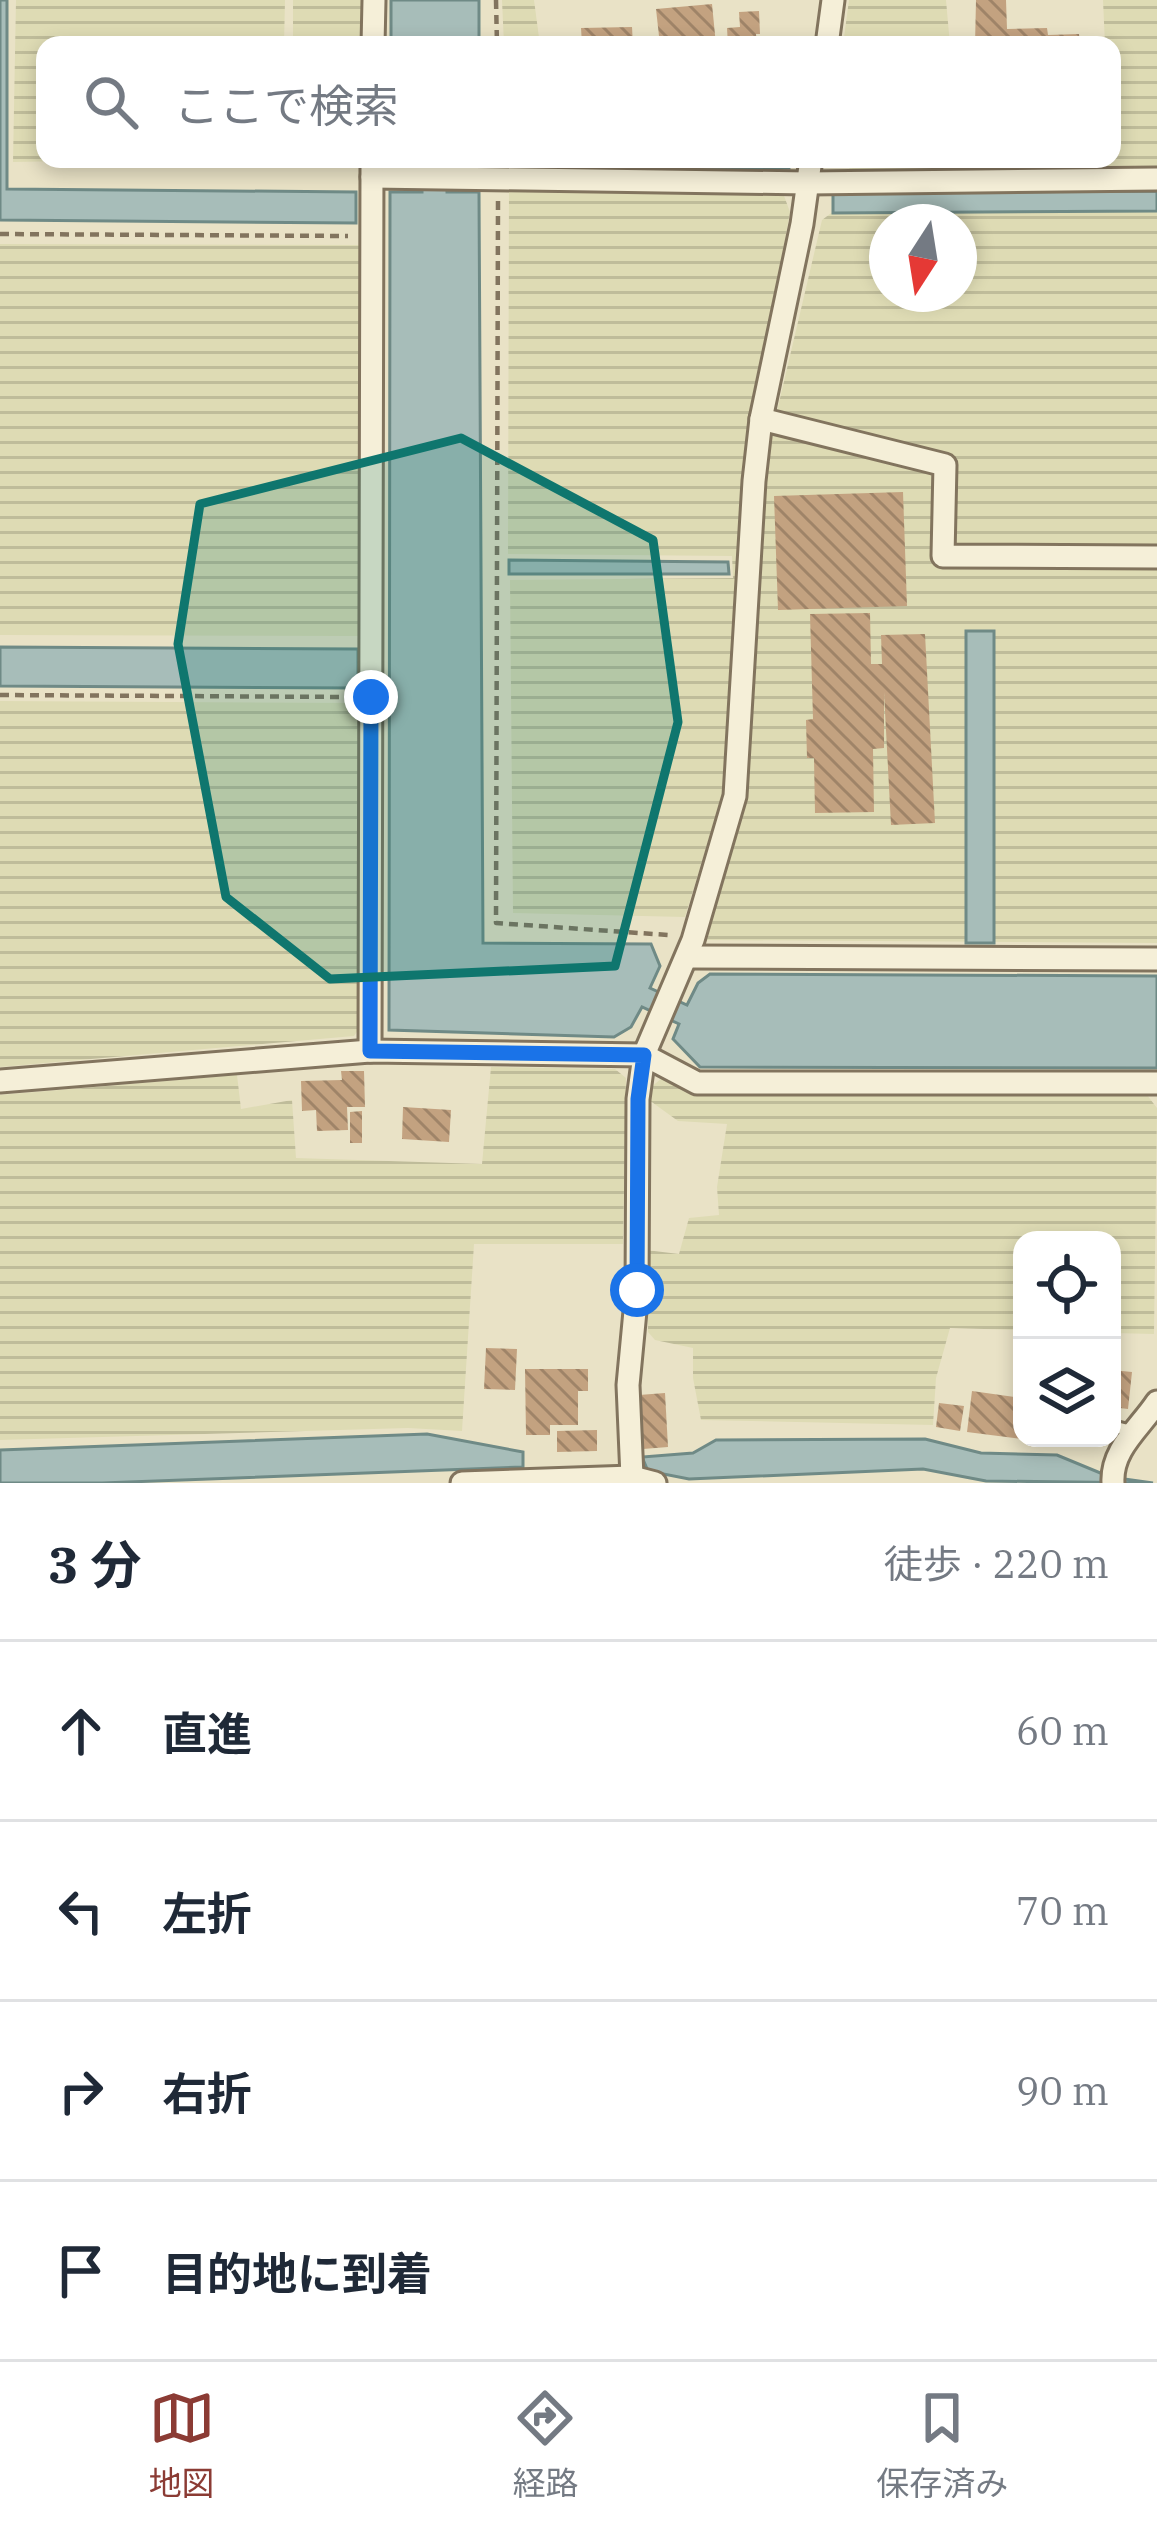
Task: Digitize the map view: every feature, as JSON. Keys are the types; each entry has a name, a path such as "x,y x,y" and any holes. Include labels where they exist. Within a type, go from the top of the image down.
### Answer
{"street":[{"path":"373,36 374,0"},
{"path":"828,36 833,0"},
{"path":"370,1051 372,168 417,176 808,182 1157,179"},
{"path":"632,1478 628,1385 637,1290 638,1099 644,1055 690,948 735,796 761,419 810,168"},
{"path":"761,419 945,465 943,556 1157,556"},
{"path":"690,948 1157,959"},
{"path":"0,1082 370,1051 644,1055 697,1083 1157,1082"},
{"path":"1113,1478 1122,1429 1157,1402"},
{"path":"463,1483 632,1478 655,1483"}],"path":[{"path":"496,0 497,36"},
{"path":"498,177 496,923 654,932 690,948"},
{"path":"0,234 372,236"},
{"path":"0,695 371,697"}],"highlighted area":[{"path":"461,438 653,540 678,722 615,966 330,979 226,897 178,644 200,504"}],"shaded area":[{"path":"16,0 285,0 284,36 36,36 36,162 13,162"},
{"path":"293,0 361,0 361,36 293,36"},
{"path":"502,0 534,0 539,36 504,36"},
{"path":"849,0 946,0 949,36 844,36"},
{"path":"1103,0 1157,0 1157,943 707,940 732,837 724,789 685,917 513,913 510,580 733,578 732,556 508,554 509,188 783,193 790,212 755,406 777,411 822,220 847,201 849,168 1121,168 1121,36 1105,36"},
{"path":"0,244 360,245 359,636 0,635"},
{"path":"0,701 361,703 359,1029 354,1036 0,1067"},
{"path":"491,1067 615,1069 626,1078 623,1244 474,1244 462,1431 408,1428 0,1440 0,1095 237,1075 241,1109 292,1100 296,1158 482,1164"},
{"path":"662,1078 698,1094 1147,1095 1157,1108 1154,1334 1121,1333 1121,1231 1013,1231 1013,1330 950,1328 936,1378 933,1425 701,1420 693,1348 655,1340 648,1332 646,1250 679,1254 689,1218 719,1215 717,1187 727,1124 678,1121 649,1100 650,1088"}],"water":[{"path":"0,0 7,0 7,189 356,192 356,223 0,220"},
{"path":"391,0 479,0 479,36 391,36"},
{"path":"422,168 446,168 447,192 479,192 483,943 651,944 660,966 650,988 687,1005 698,983 710,974 1157,976 1157,1068 700,1067 673,1039 679,1024 642,1007 631,1027 614,1037 389,1030 390,192 422,192"},
{"path":"1157,191 1157,211 977,212 977,204 869,204 869,213 833,213 833,193"},
{"path":"509,560 728,562 729,574 509,574"},
{"path":"966,631 994,631 994,943 966,943"},
{"path":"0,647 358,649 358,688 0,686"},
{"path":"427,1434 523,1452 523,1467 0,1483 0,1450"},
{"path":"925,1439 981,1453 1057,1455 1110,1477 1153,1483 986,1481 923,1469 689,1479 648,1471 642,1457 693,1453 716,1440"}],"building":[{"path":"976,0 1006,0 1007,29 1047,28 1048,35 1079,36 975,36"},
{"path":"712,4 715,36 659,36 656,9"},
{"path":"759,11 760,34 727,36 727,28 740,27 739,12"},
{"path":"632,27 632,36 581,36 581,28"},
{"path":"903,492 907,606 778,610 774,496"},
{"path":"870,613 871,664 882,664 881,635 925,634 935,823 891,825 884,692 884,748 873,749 874,812 815,813 814,758 807,758 806,720 813,719 810,614"},
{"path":"341,1071 364,1071 365,1107 347,1107 348,1130 317,1131 316,1110 302,1111 301,1081 342,1080"},
{"path":"403,1107 451,1110 449,1142 402,1139"},
{"path":"362,1111 362,1143 350,1143 350,1112"},
{"path":"486,1348 517,1349 515,1390 484,1389"},
{"path":"525,1369 588,1369 588,1391 578,1391 578,1425 550,1425 550,1435 526,1435"},
{"path":"1121,1371 1132,1372 1128,1409 1121,1408"},
{"path":"972,1391 1013,1397 1013,1438 967,1432"},
{"path":"665,1393 668,1447 643,1449 639,1395"},
{"path":"939,1403 964,1406 960,1431 936,1427"},
{"path":"597,1430 597,1451 557,1452 557,1431"}],"route":[{"path":"371,697 370,1051 644,1055 638,1099 637,1290"}]}
